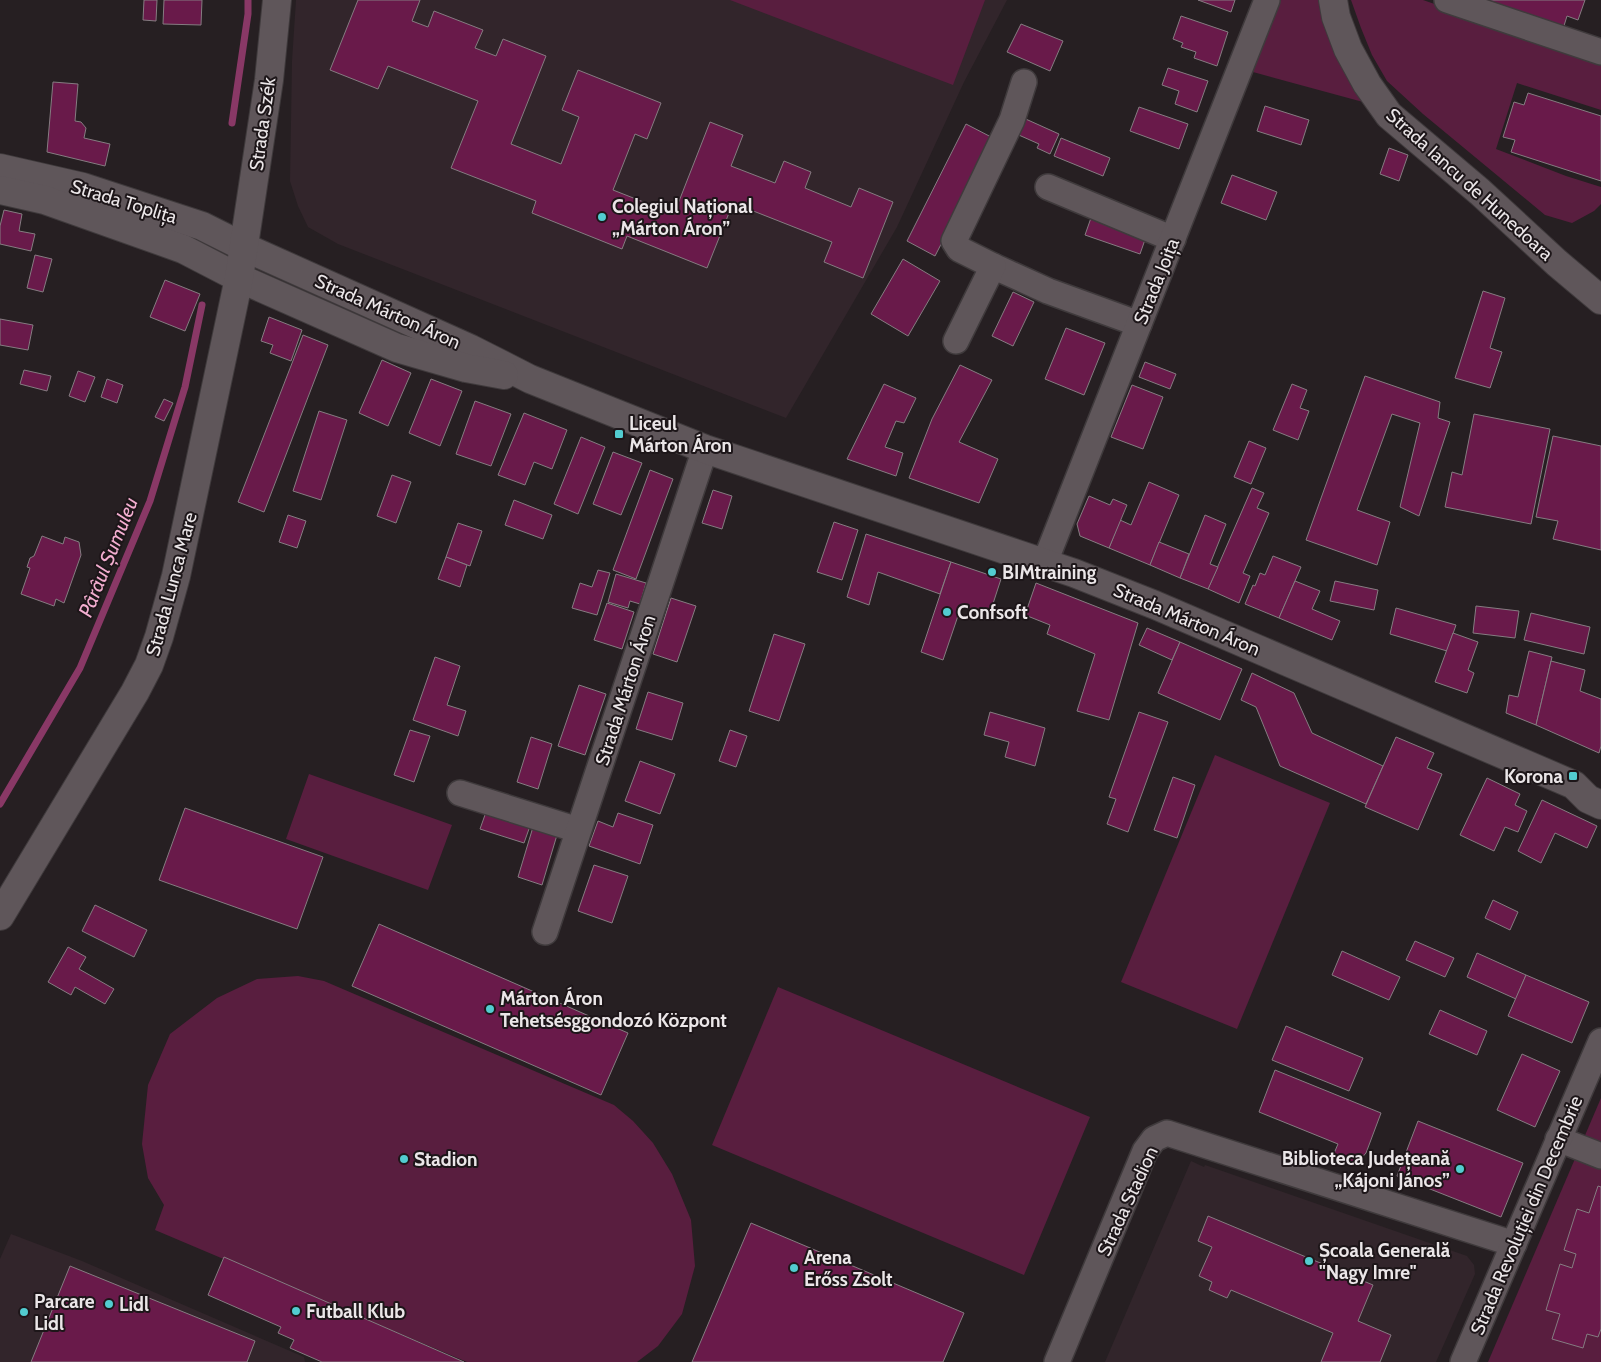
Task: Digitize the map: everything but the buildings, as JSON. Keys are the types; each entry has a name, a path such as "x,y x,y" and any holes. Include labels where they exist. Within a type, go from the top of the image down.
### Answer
{"main road":[{"name":"Strada Szék","path":"244,247 270,80 277,0"},
{"name":"Strada Iancu de Hunedoara","path":"1333,0 1336,18 1348,50 1367,84 1389,115 1480,192 1557,263 1601,300"},
{"name":"Strada Toplița","path":"0,168 83,188 147,207 202,226 244,247"},
{"name":"Strada Toplița","path":"0,190 45,200 183,249 239,278"},
{"name":"Strada Lunca Mare","path":"3,904 135,692 149,665 159,637 184,544 244,247"},
{"name":"Strada Márton Áron","path":"244,247 430,330 530,379 705,448 1045,562 1155,605 1574,786 1588,799 1601,805"},
{"name":"Strada Márton Áron","path":"239,278 396,348 466,368 530,379"},
{"name":"Strada Márton Áron","path":"1574,786 1591,785 1601,788"}],"street":[{"name":"Strada Joița","path":"1045,562 1267,0"},
{"path":"1447,0 1601,52"},
{"path":"1024,82 1012,120 954,241 959,249 1048,291 1139,324"},
{"path":"1048,187 1173,239"},
{"path":"956,341 993,266"},
{"name":"Strada Márton Áron","path":"545,932 705,448"},
{"path":"460,793 578,830"},
{"name":"Strada Revoluției din Decembrie","path":"1463,1362 1601,1041"},
{"name":"Strada Stadion","path":"1057,1362 1145,1151 1154,1139 1167,1133 1514,1244"},
{"path":"1558,1139 1601,1156"}],"shaded area":[{"name":"Colegiul Național „Márton Áron”","path":"296,0 1007,0 964,82 897,227 786,418 338,244 308,227 298,206 290,181 292,61"},
{"path":"730,0 985,0 953,85"},
{"path":"1278,0 1321,0 1363,102 1253,72"},
{"path":"1351,0 1423,0 1601,62 1601,110 1517,83 1496,149 1566,176 1601,187 1601,204 1594,211 1572,223 1545,215 1423,114 1387,81 1372,55"},
{"path":"1215,755 1330,803 1237,1029 1121,982"},
{"path":"309,774 452,825 428,890 286,839"},
{"name":"Stadion","path":"298,976 324,981 614,1105 633,1121 653,1143 672,1174 691,1220 695,1266 682,1314 658,1346 637,1362 467,1362 155,1230 164,1205 148,1178 142,1144 148,1085 170,1034 217,998 257,979"},
{"path":"778,987 1090,1117 1024,1275 712,1145"},
{"path":"1601,1098 1601,1362 1488,1362"},
{"name":"Școala Generală \"Nagy Imre\"","path":"1191,1161 1467,1256 1474,1265 1475,1274 1436,1362 1105,1362"},
{"path":"11,1234 82,1261 304,1357 305,1362 0,1362 0,1259"}],"waterway":[{"name":"Pârâul Șumuleu","path":"232,123 248,14 248,0"},
{"name":"Pârâul Șumuleu","path":"0,804 80,668 150,501 185,387 202,305"}],"place":[{"name":"Colegiul Național „Márton Áron”","path":"602,217"},
{"name":"Liceul Márton Áron","path":"619,434"},
{"name":"BIMtraining","path":"992,572"},
{"name":"Confsoft","path":"947,612"},
{"name":"Korona","path":"1573,776"},
{"name":"Márton Áron Tehetsésggondozó Központ","path":"490,1009"},
{"name":"Stadion","path":"404,1159"},
{"name":"Biblioteca Județeană „Kájoni János”","path":"1460,1169"},
{"name":"Școala Generală \"Nagy Imre\"","path":"1309,1261"},
{"name":"Arena Erőss Zsolt","path":"794,1268"},
{"name":"Lidl","path":"109,1304"},
{"name":"Futball Klub","path":"296,1311"},
{"name":"Parcare Lidl","path":"24,1312"}]}
